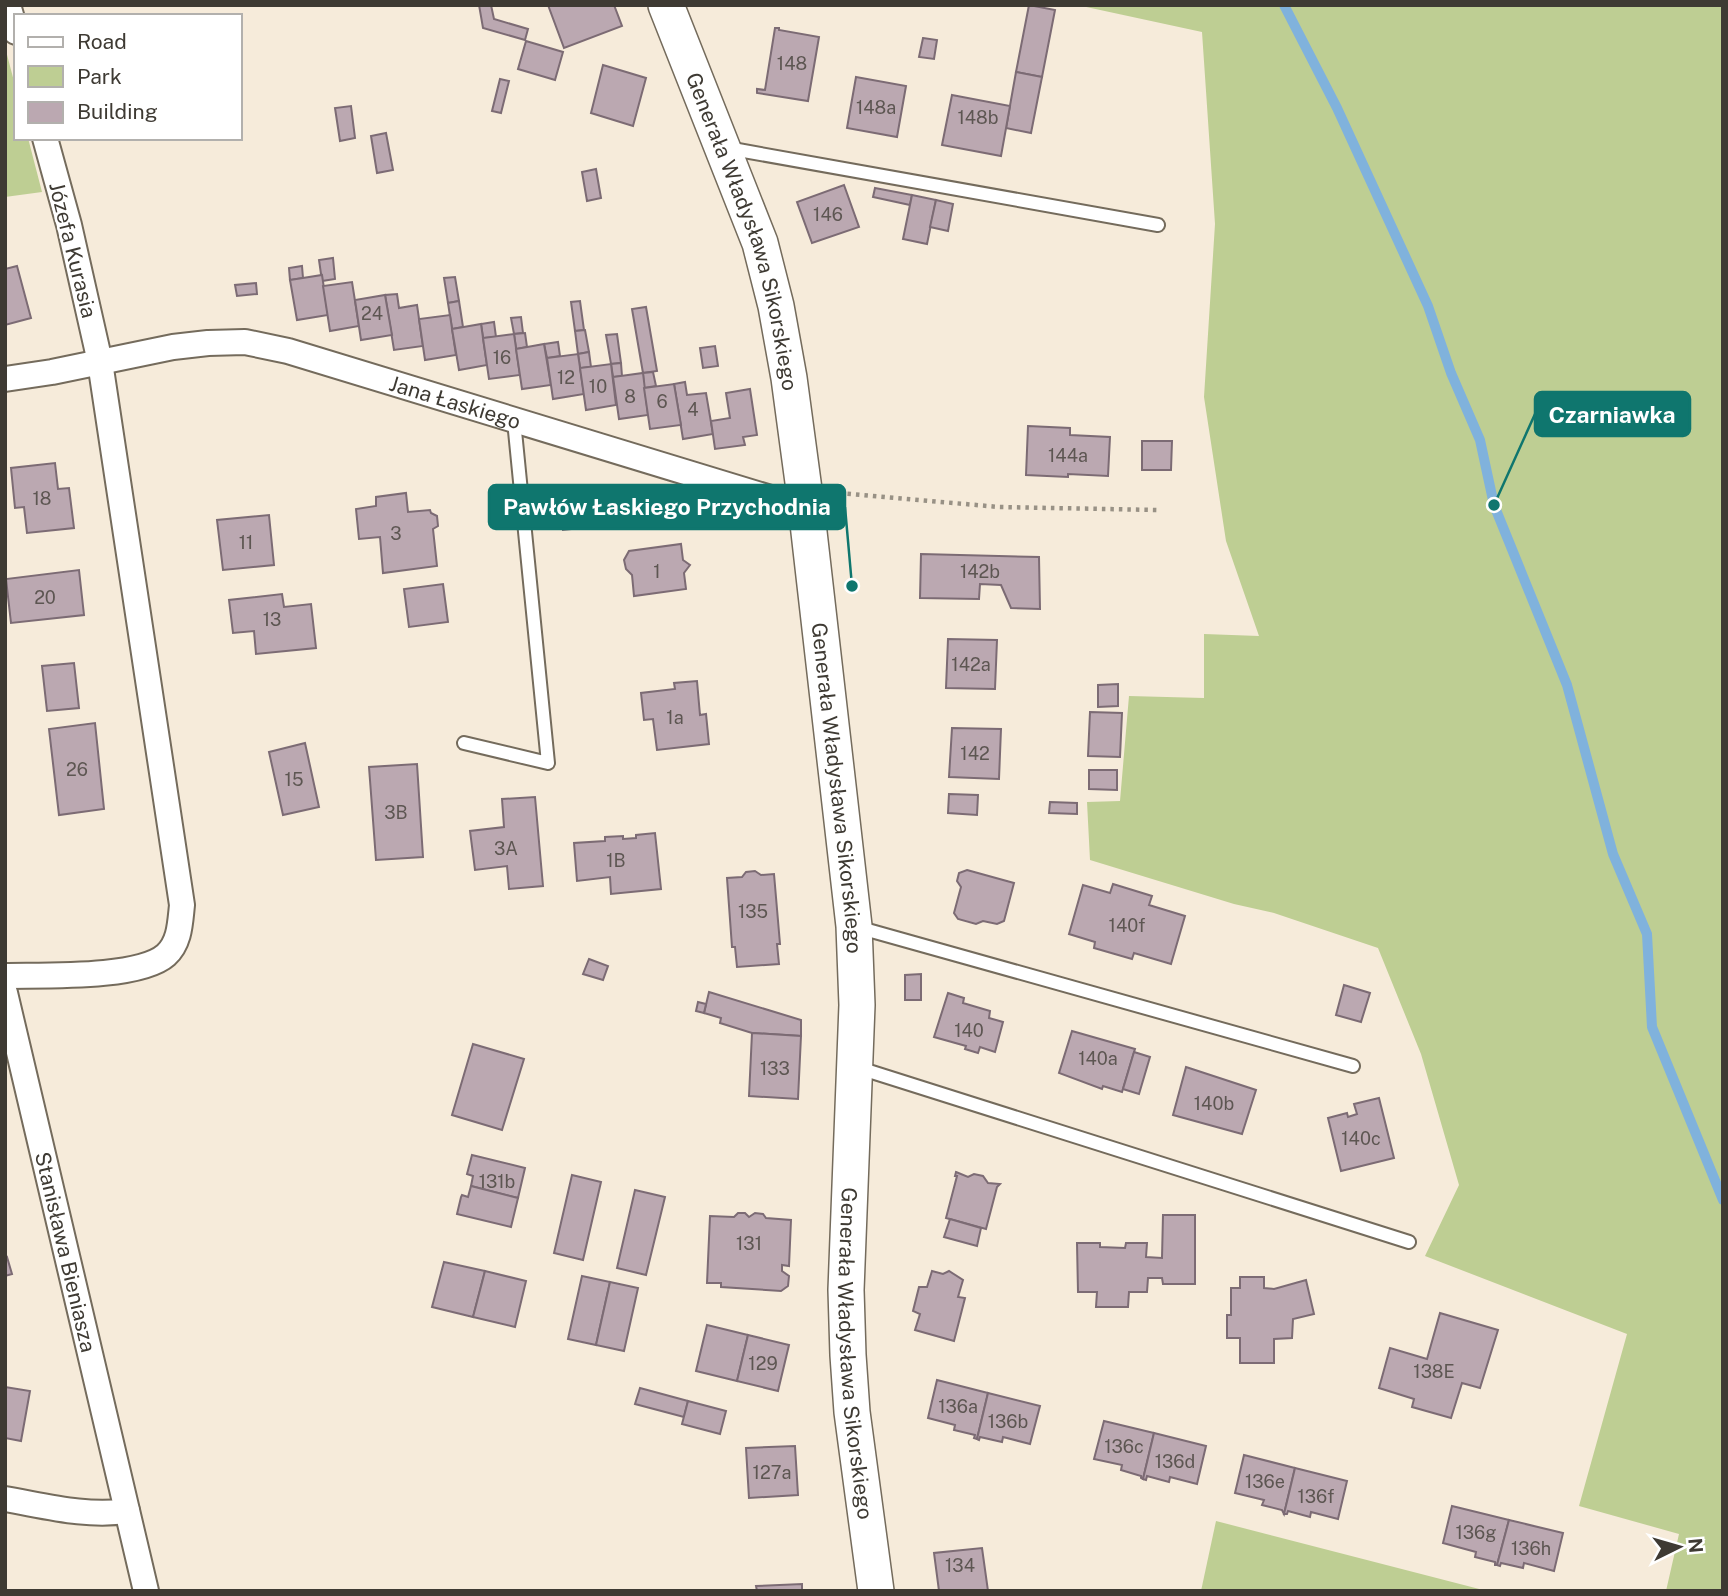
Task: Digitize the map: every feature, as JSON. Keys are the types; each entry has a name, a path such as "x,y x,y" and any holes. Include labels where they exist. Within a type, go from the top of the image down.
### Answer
{"street":[{"path":"8,5 14,25"},
{"name":"Generała Władysława Sikorskiego","path":"666,5 760,243 776,306 806,498 854,926 857,1005 846,1290 848,1355 852,1412 876,1591"},
{"name":"Józefa Kurasia","path":"5,976 118,972 147,966 166,955 179,935 182,905 100,362 69,225 46,140"},
{"name":"Jana Łaskiego","path":"5,379 173,347 245,342 288,351 777,500 806,498"},
{"name":"Stanisława Bieniasza","path":"5,993 146,1591"},
{"path":"5,1499 103,1515 128,1511"}],"lane":[{"path":"723,148 1158,225"},
{"path":"464,743 548,762 514,421"},
{"path":"854,926 1353,1066"},
{"path":"856,1067 1409,1242"}],"path":[{"path":"806,498 844,493 999,507 1159,509"}],"green space":[{"path":"1077,5 1723,5 1723,1591 1666,1591 1679,1534 1579,1506 1627,1334 1425,1256 1459,1185 1421,1054 1378,948 1274,913 1234,904 1090,860 1087,802 1120,801 1129,696 1204,698 1204,634 1259,636 1226,541 1204,397 1215,224 1202,32"},
{"path":"5,47 14,81 14,140 29,140 42,192 5,197"},
{"path":"1216,1521 1487,1591 1201,1591"}],"building":[{"path":"479,5 491,5 494,19 528,29 525,40 483,28"},
{"path":"548,5 614,5 622,26 564,48"},
{"path":"1029,5 1055,10 1042,77 1016,72"},
{"path":"775,28 819,37 808,101 757,93 757,89 765,90"},
{"path":"923,38 937,40 934,59 919,57"},
{"path":"526,41 563,52 555,80 518,69"},
{"path":"603,65 646,78 633,126 591,113"},
{"path":"1016,72 1042,77 1031,133 1006,128"},
{"path":"856,77 906,86 897,137 847,128"},
{"path":"500,79 509,81 501,113 492,111"},
{"path":"952,95 1010,106 1001,156 942,145"},
{"path":"351,106 355,138 340,141 335,108"},
{"path":"386,133 393,170 377,173 371,136"},
{"path":"596,169 601,198 587,201 582,172"},
{"path":"844,185 859,227 812,243 797,202"},
{"path":"875,188 912,195 910,205 873,197"},
{"path":"912,195 936,200 927,244 903,239"},
{"path":"936,200 953,204 948,231 930,227"},
{"path":"333,258 335,279 322,281 319,260"},
{"path":"17,266 31,318 5,325 5,269"},
{"path":"302,266 303,278 290,280 289,268"},
{"path":"322,275 328,315 297,320 290,280"},
{"path":"455,277 459,301 448,303 444,278"},
{"path":"352,282 359,326 330,331 323,286"},
{"path":"256,283 257,294 237,296 235,285"},
{"path":"397,294 399,308 417,305 423,346 394,350 385,295"},
{"path":"385,295 392,335 361,340 355,300"},
{"path":"459,301 463,327 452,329 448,303"},
{"path":"580,301 584,330 575,331 571,302"},
{"path":"646,307 657,371 643,373 632,309"},
{"path":"450,315 456,355 425,360 419,319"},
{"path":"521,317 523,333 514,334 511,318"},
{"path":"494,322 496,337 483,338 481,324"},
{"path":"481,324 487,365 459,370 452,329"},
{"path":"585,330 589,352 578,354 575,331"},
{"path":"525,333 527,347 516,349 514,334"},
{"path":"514,334 520,375 489,379 483,338"},
{"path":"617,334 621,363 611,364 606,335"},
{"path":"558,342 560,356 547,358 544,344"},
{"path":"544,344 551,385 522,389 516,349"},
{"path":"715,346 718,366 703,368 700,348"},
{"path":"589,352 591,367 580,368 578,354"},
{"path":"578,354 584,394 553,399 547,358"},
{"path":"621,363 622,376 613,377 611,364"},
{"path":"611,364 616,405 586,410 580,368"},
{"path":"653,372 656,386 644,388 643,373"},
{"path":"643,373 648,415 619,419 613,377"},
{"path":"685,382 687,395 706,393 713,434 683,439 674,384"},
{"path":"674,384 681,425 650,429 644,388"},
{"path":"750,389 757,435 743,437 745,445 715,449 711,421 730,418 726,393"},
{"path":"1028,426 1070,428 1070,435 1110,437 1108,476 1026,475"},
{"path":"1142,441 1172,441 1171,470 1142,470"},
{"path":"55,463 58,489 69,488 74,528 27,533 24,507 15,508 11,468"},
{"path":"406,493 408,512 430,510 437,516 438,526 433,529 437,566 383,573 380,537 359,539 356,509 376,506 376,497"},
{"path":"595,495 599,526 563,530 559,499"},
{"path":"269,515 274,565 223,570 217,520"},
{"path":"681,544 683,560 690,565 684,573 686,589 634,596 632,575 626,569 624,560 629,551"},
{"path":"921,554 1039,557 1040,609 1011,608 1001,585 980,584 979,599 920,598"},
{"path":"79,570 84,615 11,623 6,579"},
{"path":"443,584 448,622 409,627 404,589"},
{"path":"282,594 284,607 311,604 316,648 256,654 254,631 233,633 229,600"},
{"path":"948,639 997,640 995,689 946,688"},
{"path":"74,663 79,708 47,711 42,666"},
{"path":"697,681 700,715 706,714 709,744 657,750 653,719 644,720 641,693 675,689 674,683"},
{"path":"1118,684 1118,706 1098,707 1098,685"},
{"path":"1090,712 1122,713 1120,757 1088,756"},
{"path":"95,723 104,809 59,815 49,729"},
{"path":"952,728 1001,729 999,779 949,777"},
{"path":"305,743 319,807 283,815 269,752"},
{"path":"417,764 423,857 376,860 369,767"},
{"path":"1089,770 1117,770 1117,790 1089,789"},
{"path":"949,794 978,795 977,815 948,813"},
{"path":"535,797 543,886 509,889 507,866 475,870 470,831 504,827 502,799"},
{"path":"1050,802 1077,803 1077,814 1049,813"},
{"path":"655,833 661,889 611,894 610,877 577,881 574,843 605,841 605,837 636,838 636,835"},
{"path":"967,870 1014,883 1004,921 997,924 983,921 976,924 958,919 954,913 961,887 957,881 959,873"},
{"path":"755,871 761,875 774,874 780,944 777,944 779,964 737,967 735,947 732,947 727,878 742,877 746,872"},
{"path":"1113,884 1152,896 1149,905 1185,916 1171,964 1134,953 1132,959 1094,948 1095,942 1069,934 1083,885 1110,893"},
{"path":"589,959 608,966 603,980 583,974"},
{"path":"921,974 921,1000 905,1000 905,975"},
{"path":"1344,985 1370,993 1361,1022 1336,1015"},
{"path":"709,992 801,1020 801,1036 752,1033 720,1023 721,1018 704,1013"},
{"path":"948,993 964,998 963,1003 990,1011 989,1018 1003,1022 995,1052 980,1047 978,1053 965,1049 966,1046 934,1037"},
{"path":"698,1002 706,1004 704,1013 696,1011"},
{"path":"1072,1031 1135,1049 1122,1092 1103,1086 1102,1089 1059,1073"},
{"path":"752,1033 801,1036 798,1099 749,1096"},
{"path":"473,1044 524,1059 502,1130 452,1115"},
{"path":"1134,1052 1150,1057 1139,1094 1123,1089"},
{"path":"1186,1067 1256,1090 1242,1134 1173,1115"},
{"path":"1379,1098 1394,1158 1341,1171 1328,1118 1347,1113 1348,1117 1357,1114 1354,1104"},
{"path":"472,1155 525,1168 518,1198 471,1186 473,1176 467,1174"},
{"path":"956,1172 968,1177 974,1174 983,1176 988,1183 1000,1184 986,1229 946,1218"},
{"path":"572,1175 601,1182 583,1260 554,1253"},
{"path":"471,1186 518,1198 511,1227 457,1214 462,1195 468,1197"},
{"path":"635,1190 665,1197 646,1275 617,1268"},
{"path":"738,1213 745,1213 749,1217 755,1213 763,1214 766,1218 791,1220 789,1266 782,1265 782,1271 789,1276 788,1286 781,1291 721,1287 721,1283 707,1283 710,1216 734,1217"},
{"path":"1163,1215 1195,1215 1195,1284 1163,1284 1162,1278 1148,1278 1147,1292 1129,1292 1128,1307 1096,1307 1097,1292 1078,1292 1077,1243 1100,1243 1100,1247 1125,1248 1126,1243 1147,1243 1146,1257 1162,1258"},
{"path":"950,1219 981,1228 977,1246 944,1237"},
{"path":"7,1257 12,1274 5,1276 5,1258"},
{"path":"444,1262 485,1271 473,1317 432,1307"},
{"path":"485,1271 526,1281 515,1327 473,1317"},
{"path":"932,1271 943,1274 949,1271 963,1280 958,1297 965,1298 954,1341 915,1330 920,1314 913,1311 919,1287 927,1287"},
{"path":"582,1276 610,1282 596,1345 568,1339"},
{"path":"1240,1277 1264,1277 1264,1288 1274,1289 1306,1280 1314,1314 1293,1319 1292,1338 1274,1339 1274,1363 1240,1363 1240,1338 1227,1338 1227,1315 1231,1315 1231,1288 1240,1288"},
{"path":"610,1282 638,1288 624,1351 596,1345"},
{"path":"1440,1313 1498,1330 1480,1388 1462,1383 1451,1418 1412,1407 1414,1399 1379,1388 1390,1348 1427,1359"},
{"path":"707,1325 748,1335 737,1381 696,1371"},
{"path":"748,1335 789,1345 778,1391 737,1381"},
{"path":"937,1380 988,1393 977,1439 974,1438 975,1435 954,1430 955,1425 928,1418"},
{"path":"5,1387 30,1391 21,1441 5,1438"},
{"path":"640,1388 688,1401 684,1417 635,1404"},
{"path":"988,1393 1040,1406 1030,1444 1003,1437 1002,1442 980,1437 977,1439"},
{"path":"688,1401 726,1411 720,1434 682,1424"},
{"path":"1104,1421 1154,1433 1143,1479 1121,1470 1122,1465 1094,1459"},
{"path":"1154,1433 1206,1446 1197,1484 1170,1477 1169,1482 1147,1476 1146,1480 1143,1479"},
{"path":"795,1446 798,1495 749,1498 746,1448"},
{"path":"1244,1455 1295,1468 1284,1514 1282,1510 1262,1505 1264,1500 1235,1493"},
{"path":"1295,1468 1347,1481 1338,1519 1311,1512 1310,1517 1288,1511 1284,1514"},
{"path":"1452,1506 1509,1520 1497,1565 1495,1562 1475,1557 1476,1552 1443,1543"},
{"path":"1509,1520 1563,1533 1554,1571 1524,1563 1523,1568 1501,1563 1500,1566 1497,1565"},
{"path":"982,1548 988,1591 939,1591 934,1553"},
{"path":"802,1584 802,1591 757,1591 756,1586"}],"waterway":[{"path":"1284,5 1337,108 1428,306 1451,373 1480,440 1494,505 1567,685 1613,854 1647,934 1652,1027 1723,1200"}],"place":[{"name":"Czarniawka","path":"1494,505"},
{"name":"Pawłów Łaskiego Przychodnia","path":"852,586"}]}
